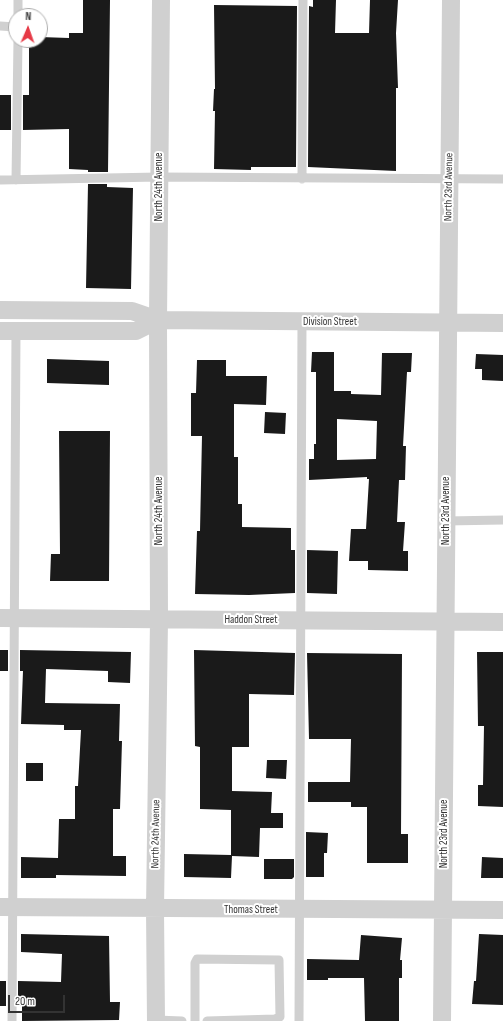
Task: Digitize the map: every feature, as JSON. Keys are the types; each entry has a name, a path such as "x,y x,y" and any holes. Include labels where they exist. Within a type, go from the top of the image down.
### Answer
{"street":[{"name":"North 24th Avenue","path":"156,1021 155,909 159,620 158,320 161,0"},
{"name":"North 23rd Avenue","path":"442,1021 451,0"},
{"name":"Division Street","path":"0,310 132,311 158,320 503,323"},
{"name":"Division Street","path":"8,331 136,331 158,320"},
{"name":"Haddon Street","path":"7,619 503,622"},
{"name":"Thomas Street","path":"6,907 300,910 503,910"}],"lane":[{"path":"302,179 304,0"},
{"path":"16,180 18,48"},
{"path":"0,180 159,177 503,179"},
{"path":"299,1021 302,621 302,322"},
{"path":"8,331 6,907 12,1021"},
{"path":"446,521 503,520"},
{"path":"195,1021 195,963 197,959 280,960 280,1017 275,1019 207,1021"},
{"path":"156,1021 182,1021"}],"building":[{"path":"83,0 110,0 108,172 88,172 88,170 69,169 69,129 23,130 23,95 29,95 29,48 48,48 48,37 69,38 69,33 83,33"},
{"path":"313,0 336,0 335,33 369,33 370,0 398,0 396,33 398,88 396,88 396,171 308,167 309,6 313,7"},
{"path":"214,5 297,6 296,167 251,167 251,170 214,169"},
{"path":"0,95 11,95 11,130 0,130"},
{"path":"88,184 107,184 107,187 133,188 131,289 86,288"},
{"path":"312,352 334,352 334,391 351,391 351,394 381,395 382,353 412,353 411,372 407,372 403,446 406,446 405,480 399,480 397,522 405,522 403,551 408,551 408,571 368,570 368,561 349,561 351,529 366,529 369,479 367,479 367,477 309,480 309,459 314,459 314,444 316,444 316,372 311,372","holes":["337,419 377,421 376,459 337,460"]},
{"path":"476,354 503,355 503,381 482,380 482,369 475,369"},
{"path":"47,359 109,361 109,385 47,383"},
{"path":"197,360 226,360 226,376 267,376 266,405 234,404 234,457 238,457 238,504 242,504 242,527 291,528 291,550 295,550 295,593 249,595 195,594 197,531 200,531 202,436 191,436 191,393 196,393"},
{"path":"265,412 286,413 285,434 264,433"},
{"path":"59,431 110,431 109,581 50,581 51,554 60,554"},
{"path":"307,550 338,551 337,594 307,593"},
{"path":"0,650 8,650 8,671 0,671"},
{"path":"20,650 131,652 130,683 108,682 108,671 46,669 45,703 120,704 119,741 122,741 120,809 113,809 113,856 126,856 126,876 56,875 56,878 21,878 21,857 58,858 59,819 75,819 75,786 78,786 81,730 64,730 64,725 21,724 23,671 20,671"},
{"path":"194,650 295,653 294,695 249,694 249,747 232,747 232,791 272,792 271,813 283,813 283,828 260,828 259,857 232,856 231,878 184,877 184,854 231,855 231,810 200,809 200,747 195,746"},
{"path":"477,652 503,652 503,807 478,806 478,785 483,785 484,726 478,726"},
{"path":"307,653 402,654 401,834 408,834 408,863 367,863 367,807 351,807 351,802 308,802 308,782 350,782 351,739 309,739"},
{"path":"267,760 287,760 286,779 266,778"},
{"path":"26,763 43,763 43,781 26,781"},
{"path":"306,832 328,833 327,853 324,853 324,877 306,877"},
{"path":"482,857 503,858 503,878 481,878"},
{"path":"264,859 294,859 294,877 292,879 264,879"},
{"path":"21,934 109,936 110,1002 120,1002 119,1020 22,1021 22,1006 18,1006 18,981 61,982 62,954 21,952"},
{"path":"479,934 503,935 503,1005 472,1004 474,981 476,981"},
{"path":"361,935 402,938 400,960 402,960 402,978 399,978 399,1021 365,1021 364,978 328,978 328,980 307,980 307,959 359,960"},
{"path":"0,981 6,981 6,1006 0,1006"}]}
